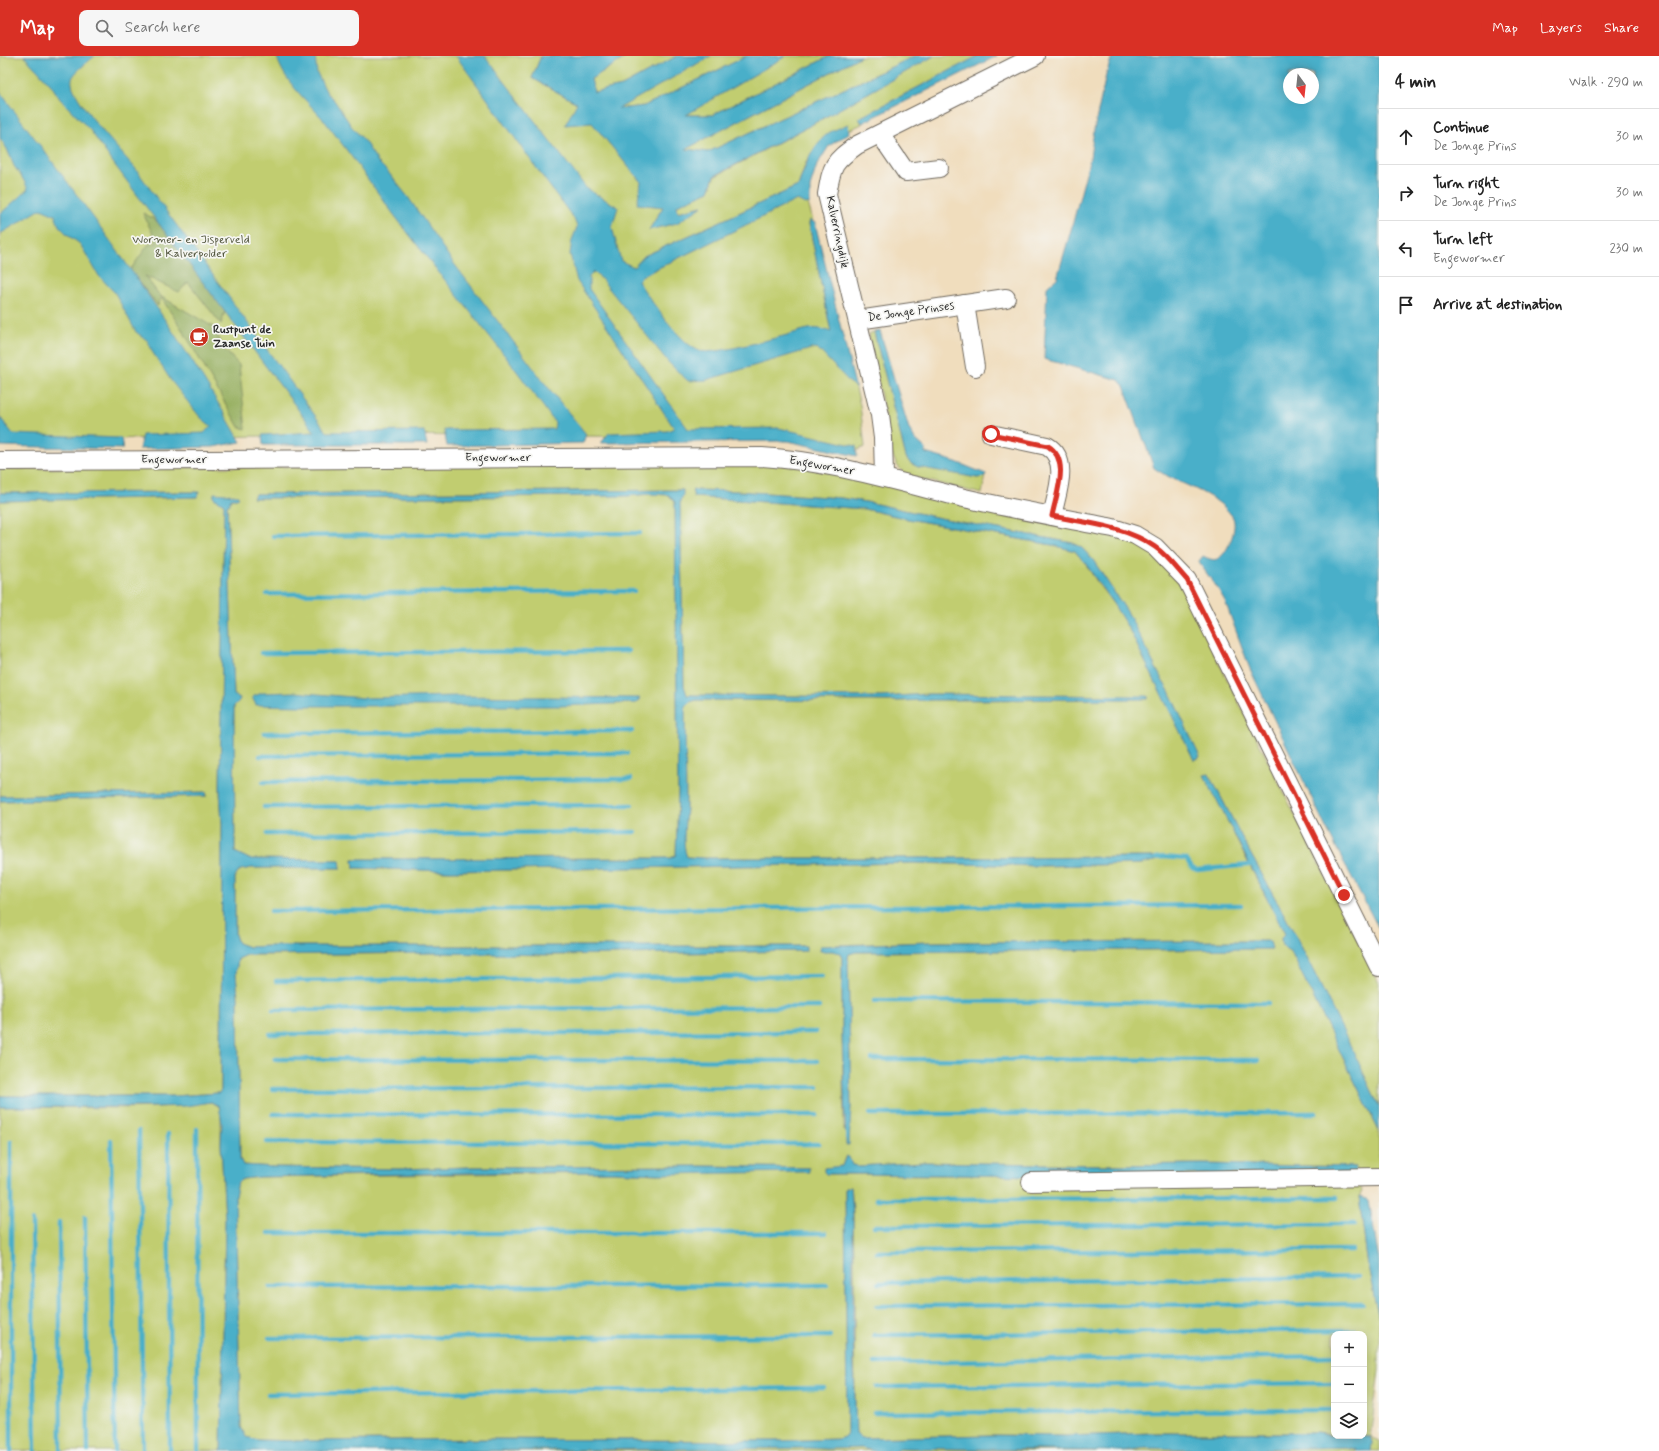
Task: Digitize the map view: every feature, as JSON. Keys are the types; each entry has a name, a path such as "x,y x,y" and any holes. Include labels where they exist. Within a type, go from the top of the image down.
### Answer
{"street":[{"name":"Kalverringdijk","path":"884,477 883,438 880,415 827,194 830,173 839,158 857,145 1035,56"},
{"path":"880,134 906,172 939,168"},
{"name":"De Jonge Prinses","path":"858,320 1006,298"},
{"name":"De Jonge Prinses","path":"965,304 975,367"},
{"path":"991,434 1048,446 1055,450 1061,471 1052,516"},
{"name":"Engewormer","path":"0,461 762,457 792,459 884,477 964,498 1113,528 1135,535 1156,548 1187,580 1379,967"},
{"path":"1031,1182 1379,1177"}],"green space":[{"name":"Wormer- en Jisperveld & Kalverpolder","path":"0,56 541,56 532,78 577,103 663,207 649,230 701,206 678,212 677,205 709,191 714,177 934,56 978,56 859,118 862,124 849,130 848,125 806,162 798,186 644,256 638,281 642,276 798,199 805,204 808,203 813,221 810,220 809,224 831,332 849,382 856,389 860,405 865,447 857,450 827,443 787,437 315,435 0,441"},
{"path":"628,56 677,56 622,86 594,92 591,79"},
{"path":"711,56 747,56 644,106 616,109"},
{"path":"786,56 830,56 712,115 685,115"},
{"path":"861,56 915,56 708,152 686,149"},
{"path":"143,213 156,220 225,311 221,324 188,282 179,292 145,276 160,296 158,306 130,270 149,244 157,243"},
{"path":"160,296 215,328 221,346 239,365 246,429 239,427 185,334"},
{"path":"874,332 906,457 910,463 977,478 985,477 982,494 909,476 898,467 892,454 869,334"},
{"path":"756,463 803,467 1114,534 1147,548 1176,577 1379,983 1379,1106 1296,936 1209,774 1237,841 1285,934 1281,938 1282,946 1291,952 1379,1131 1379,1171 1355,1173 1362,1191 1359,1198 1368,1266 1379,1320 1379,1370 1370,1437 1367,1436 1367,1331 1331,1331 1331,1435 1316,1433 1153,1433 1066,1436 990,1435 862,1438 856,1433 855,1423 854,1251 851,1187 845,1188 847,1432 842,1438 774,1441 489,1439 297,1441 259,1440 246,1438 241,1427 235,1196 238,1182 243,1179 260,1177 614,1172 658,1174 809,1168 706,1166 471,1167 398,1169 243,1165 240,1159 238,997 236,973 238,959 247,955 437,953 552,955 805,951 806,946 249,947 238,943 235,935 235,877 240,870 252,868 341,868 340,860 249,859 235,852 234,706 240,698 234,695 227,505 229,504 231,498 239,498 214,494 214,498 224,504 220,791 222,824 221,1090 219,1093 174,1096 0,1096 0,801 207,796 206,792 0,796 0,501 198,497 198,492 0,493 0,469","holes":["683,490 680,501 684,686 687,695 881,697 929,694 1148,697 1148,699 894,701 696,700 690,702 685,706 686,805 684,845 687,857 1155,857 1142,864 1042,866 913,863 450,871 354,868 353,859 671,858 676,855 678,793 675,502 669,495 650,494 627,496 253,498 255,494","692,490 736,491 841,498 1073,543 1081,547 1093,560 1128,613 1169,691 1199,758 1194,759 1130,631 1114,605 1075,551 1052,545 908,519 865,509 694,497","1270,941 1271,949 856,952 849,954 851,1108 844,1131 842,957 840,953 820,947 833,945 930,942","845,1157 852,1165 859,1166 923,1162 1104,1165 1202,1164 1356,1167 1059,1176 827,1174 835,1167 842,1166"]},
{"path":"211,1102 219,1106 221,1111 221,1144 225,1220 221,1451 0,1451 0,1107 133,1108"},
{"path":"1370,1437 1379,1441 1379,1451 1371,1451 1372,1442"},
{"path":"1345,1447 1355,1449 1356,1451 1121,1451 1146,1448 1224,1450"},
{"path":"622,1448 861,1448 875,1451 435,1451"},
{"path":"900,1448 1098,1451 893,1451"}],"water":[{"path":"24,56 95,56 73,76 73,87 78,98 108,138 135,168 327,432 424,431 427,445 263,445 262,435 315,432 90,130 60,99 51,85"},
{"path":"277,56 315,56 317,73 327,93 334,100 352,127 363,139 378,162 408,197 452,261 547,386 586,434 583,443 447,446 444,430 554,429 555,423 505,356 406,231 327,124 291,83 280,65"},
{"path":"456,56 485,56 587,189 618,207 612,227 621,261 634,267 644,256 798,186 803,171 818,143 830,132 848,124 849,133 829,146 817,165 810,187 810,203 805,204 797,200 642,276 638,281 675,331 684,340 700,351 707,352 729,349 809,329 819,329 831,332 809,224 810,220 815,223 856,389 817,348 706,380 688,381 669,363 598,275 593,272 589,277 589,289 688,429 779,428 856,446 857,456 787,441 601,443 609,433 667,431 674,428 577,281 570,254 572,240 577,227 574,219"},
{"path":"541,56 628,56 591,79 594,92 622,86 677,56 711,56 618,109 644,106 747,56 786,56 686,115 712,115 830,56 861,56 686,149 708,152 915,56 934,56 811,125 714,176 709,191 677,205 678,212 703,206 677,223 649,230 663,207 637,204 641,182 592,123 565,125 577,103 532,78"},
{"path":"978,56 997,56 862,123 859,118"},
{"path":"1112,56 1379,56 1379,929 1327,830 1250,669 1225,601 1200,564 1199,561 1203,556 1215,560 1225,552 1233,533 1234,520 1232,516 1216,500 1154,468 1124,386 1119,380 1044,359 1047,287 1057,278 1090,158 1094,130 1106,75"},
{"path":"0,92 126,263 186,351 241,442 213,447 139,449 142,435 204,433 211,426 200,417 172,382 153,353 148,341 136,332 115,293 99,276 80,244 59,226 55,215 41,209 0,234 0,214 28,189 14,166 7,149 0,138"},
{"path":"880,331 909,429 915,439 926,449 925,453 956,462 986,474 985,477 977,478 918,467 910,463 906,457 874,332"},
{"path":"0,417 13,434 121,438 123,449 0,446"},
{"path":"683,490 683,496 680,501 684,686 687,695 881,697 929,694 1148,696 1148,699 894,701 696,700 690,702 685,706 686,805 684,845 687,857 1155,857 1155,861 1142,864 1042,866 913,863 450,871 354,868 353,859 671,858 676,855 678,793 675,502 669,495 650,494 627,496 253,498 255,494"},
{"path":"692,490 736,491 841,498 1073,543 1081,547 1093,560 1128,613 1169,691 1200,757 1194,760 1130,631 1114,605 1075,551 1052,545 908,519 865,509 694,497"},
{"path":"199,492 198,497 0,501 0,493"},
{"path":"214,493 238,495 239,498 231,498 229,505 227,505 234,695 240,698 234,706 235,852 249,859 340,860 341,868 252,868 240,870 235,877 235,935 238,943 249,947 806,946 806,951 552,955 437,953 247,955 238,959 236,973 238,997 240,1159 243,1165 398,1169 471,1167 706,1166 809,1168 809,1172 658,1174 614,1172 467,1173 260,1177 243,1179 238,1182 235,1196 241,1427 246,1437 259,1440 297,1441 489,1439 774,1441 842,1438 847,1432 845,1188 851,1187 853,1218 853,1337 856,1433 862,1438 990,1435 1066,1436 1153,1433 1316,1433 1331,1436 1331,1439 1367,1439 1367,1437 1370,1437 1372,1442 1371,1451 1356,1451 1355,1449 1345,1447 1224,1450 1146,1448 1121,1451 900,1448 893,1451 875,1451 861,1448 809,1448 221,1451 225,1220 221,1144 222,1123 219,1106 211,1102 186,1106 154,1107 0,1107 0,1096 174,1096 219,1093 221,1090 222,824 220,791 224,504 214,498"},
{"path":"294,692 364,698 454,696 640,698 637,703 560,706 298,706 256,705 252,697 262,693"},
{"path":"1209,774 1296,936 1357,1059 1379,1106 1379,1131 1291,952 1282,946 1281,938 1285,934 1204,775"},
{"path":"206,792 207,796 0,801 0,796"},
{"path":"1270,941 1272,949 856,952 849,954 851,1108 849,1145 846,1145 842,1035 842,957 840,953 820,951 820,946 930,942"},
{"path":"846,1156 849,1157 852,1165 859,1166 923,1162 1104,1165 1202,1164 1356,1167 1355,1173 1059,1176 826,1174 824,1172 824,1168 842,1166"},
{"path":"1359,1197 1369,1200 1379,1261 1379,1320 1368,1266"}],"waterway":[{"path":"273,536 640,533"},
{"path":"267,594 634,591"},
{"path":"261,653 628,651"},
{"path":"264,733 632,731"},
{"path":"260,756 627,753"},
{"path":"263,782 631,779"},
{"path":"264,807 632,805"},
{"path":"267,834 635,832"},
{"path":"1156,858 1163,857 1186,859 1192,868 1197,870 1249,865"},
{"path":"271,911 1241,905"},
{"path":"276,981 822,976"},
{"path":"874,1001 1268,1003"},
{"path":"273,1010 819,1007"},
{"path":"270,1034 816,1032"},
{"path":"275,1059 817,1061"},
{"path":"872,1059 1258,1060"},
{"path":"272,1089 818,1087"},
{"path":"870,1114 1316,1113"},
{"path":"273,1114 817,1115"},
{"path":"197,1129 198,1451"},
{"path":"139,1131 143,1451"},
{"path":"168,1134 170,1451"},
{"path":"111,1140 115,1451"},
{"path":"11,1141 11,1451"},
{"path":"267,1142 819,1144"},
{"path":"876,1199 1337,1198"},
{"path":"85,1217 88,1451"},
{"path":"32,1221 35,1451"},
{"path":"59,1222 61,1451"},
{"path":"874,1226 1354,1224"},
{"path":"269,1233 826,1233"},
{"path":"876,1252 1352,1250"},
{"path":"879,1283 1358,1277"},
{"path":"270,1287 827,1285"},
{"path":"877,1306 1363,1304"},
{"path":"874,1335 1355,1330"},
{"path":"270,1338 830,1336"},
{"path":"875,1363 1331,1356"},
{"path":"877,1387 1331,1383"},
{"path":"268,1394 824,1388"},
{"path":"874,1413 1331,1410"}],"place":[{"name":"Rustpunt de Zaanse Tuin","path":"199,337"}],"route":[{"path":"991,434 1048,446 1055,450 1061,471 1052,516 1113,528 1135,535 1156,548 1187,580 1344,895"}]}
